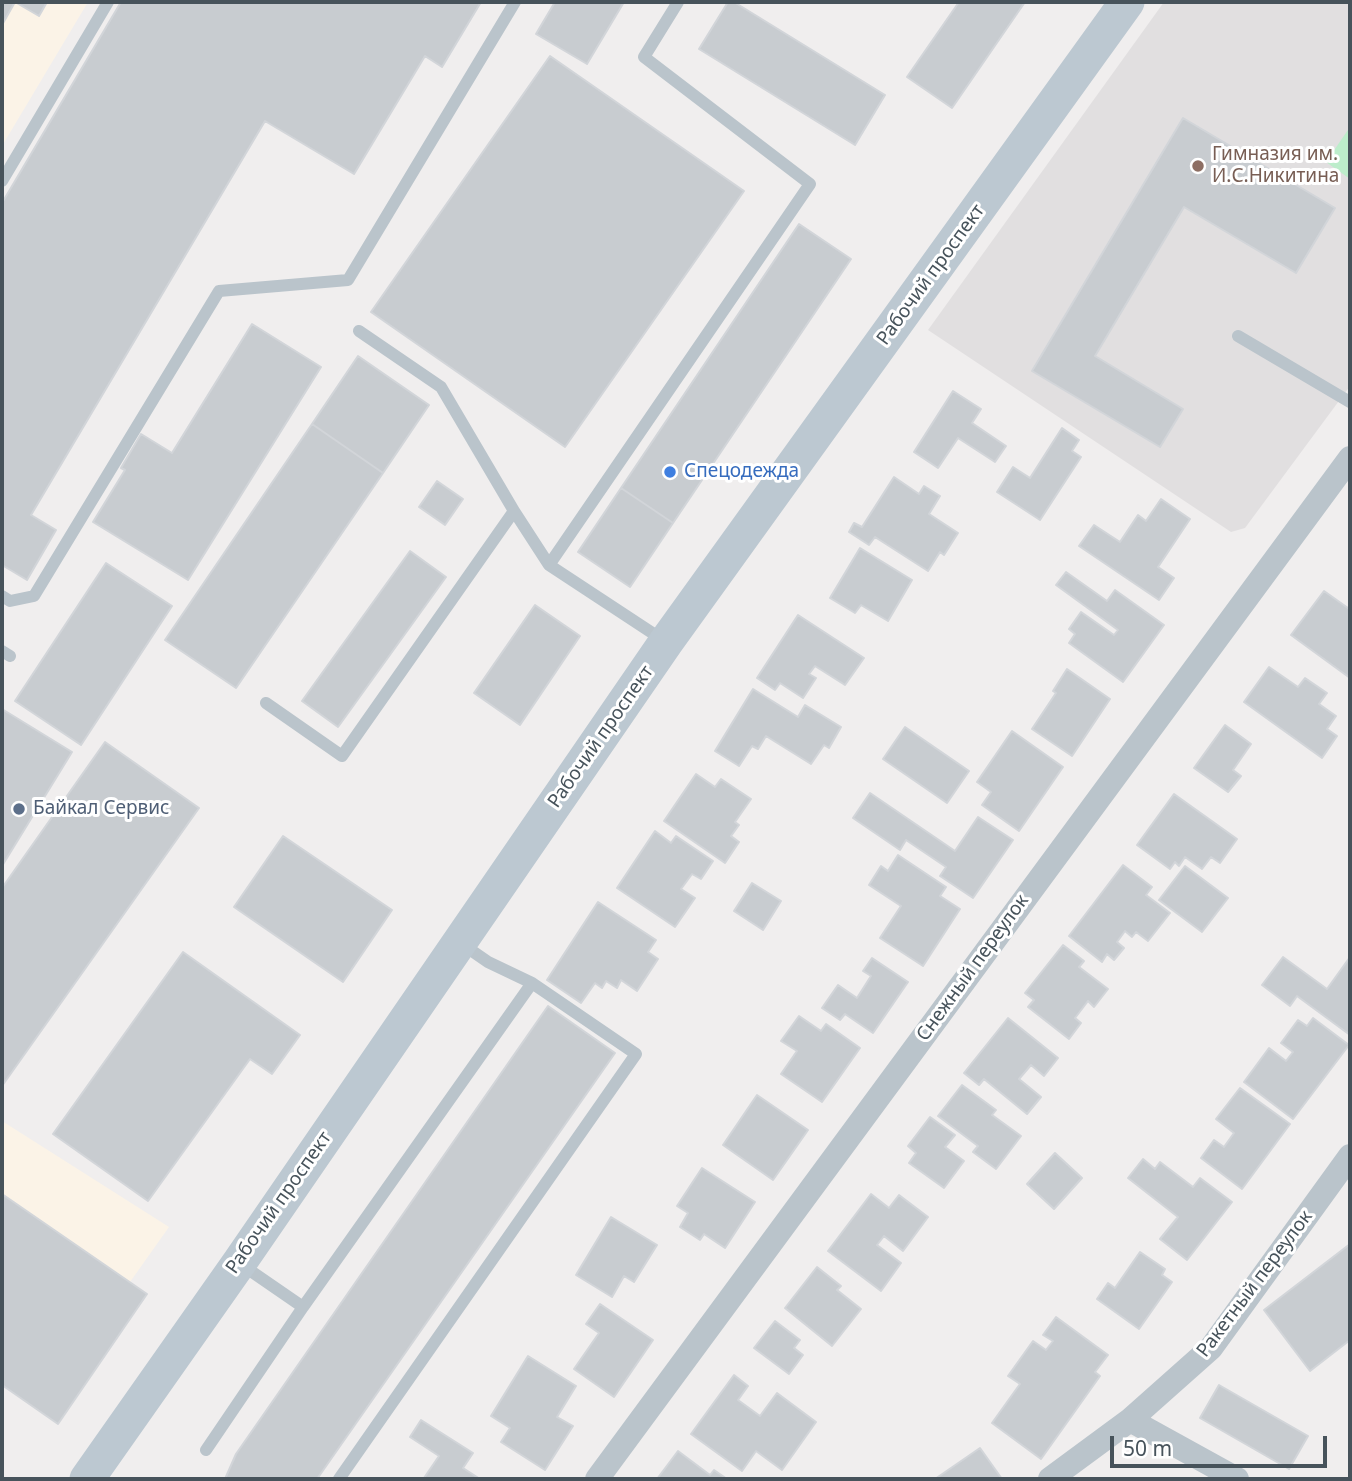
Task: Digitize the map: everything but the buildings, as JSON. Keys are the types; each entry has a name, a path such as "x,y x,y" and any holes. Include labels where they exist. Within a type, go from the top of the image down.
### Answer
{"street":[{"name":"Рабочий проспект","path":"87,1479 239,1263 666,642 1127,2"},
{"name":"Снежный переулок","path":"597,1479 1350,458"},
{"name":"Ракетный переулок","path":"1050,1479 1130,1420 1211,1348 1350,1156"},
{"path":"1130,1420 1237,1479"}],"lane":[{"path":"2,181 108,2"},
{"path":"2,596 10,601 34,596 219,291 348,279 516,2"},
{"path":"549,565 810,184 644,57 678,2"},
{"path":"359,331 441,387 549,565 666,642"},
{"path":"1238,335 1350,402"},
{"path":"266,703 342,756 514,511"},
{"path":"340,1479 636,1054 532,983 488,962 459,942"},
{"path":"206,1450 303,1307 532,983"},
{"path":"239,1263 303,1307"}],"shaded area":[{"path":"2,2 88,2 2,146"},
{"name":"Гимназия им. И.С.Никитина","path":"1164,2 1350,2 1350,386 1245,528 1231,532 928,330"},
{"path":"2,1121 169,1227 130,1282 58,1424 2,1385"}],"green space":[{"path":"1350,127 1350,179 1326,162"}],"place":[{"name":"Гимназия им. И.С.Никитина","path":"1198,166"},
{"name":"Спецодежда","path":"670,472"},
{"name":"Байкал Сервис","path":"19,809"}]}
